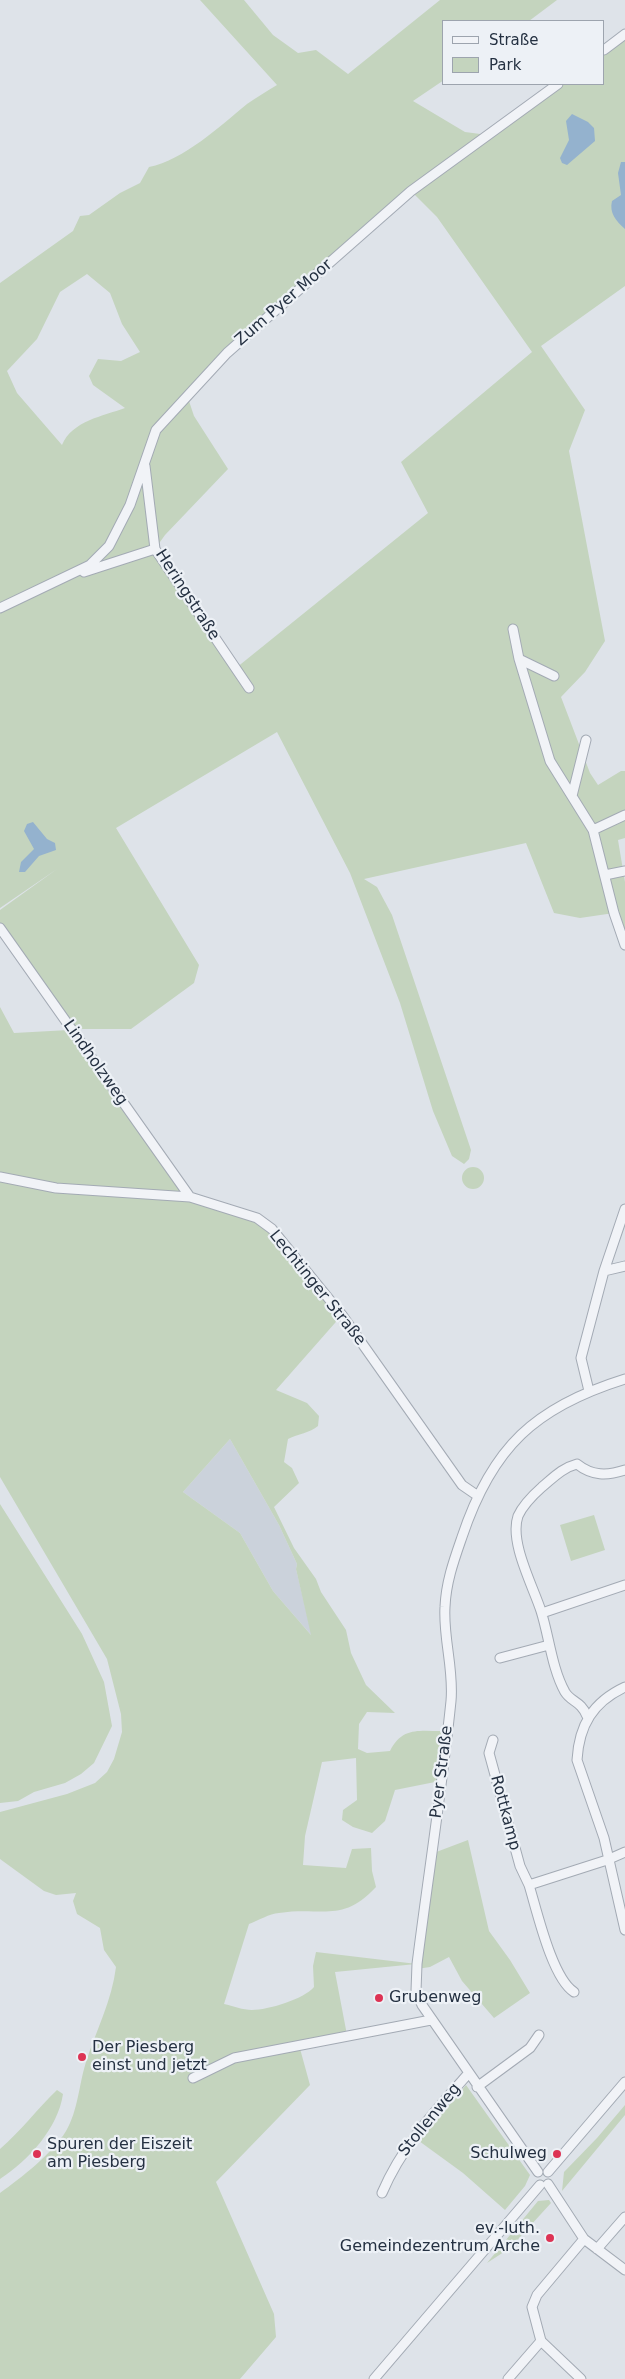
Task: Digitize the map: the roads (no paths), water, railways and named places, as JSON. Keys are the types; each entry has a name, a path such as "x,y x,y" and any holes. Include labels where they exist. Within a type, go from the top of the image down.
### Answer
{"street":[{"path":"605,49 625,34"},
{"name":"Zum Pyer Moor","path":"0,608 90,565 109,546 130,505 156,430 227,353 411,191 557,85"},
{"name":"Heringstraße","path":"144,464 155,549 249,688"},
{"name":"Zum Pyer Moor","path":"73,574 155,549"},
{"path":"513,629 519,659 550,761 593,830 614,913 625,945"},
{"path":"519,659 554,676"},
{"path":"572,796 586,740"},
{"path":"593,830 625,815"},
{"path":"605,875 625,871"},
{"name":"Lindholzweg","path":"0,928 190,1197"},
{"name":"Lechtinger Straße","path":"0,1177 56,1188 190,1197 257,1218 284,1241 342,1315 462,1485 478,1496"},
{"path":"589,1391 580,1358 604,1271 625,1209"},
{"path":"604,1271 625,1266"},
{"name":"Pyer Straße","path":"538,2172 431,2020 416,1990 417,1969 451,1700 445,1608 447,1588 453,1562 478,1496 488,1476 513,1442 545,1414 589,1391 625,1380"},
{"path":"587,1716 583,1706 565,1693 549,1645 542,1613 520,1554 516,1532 518,1516 530,1498 565,1467 577,1464 590,1474 612,1475 625,1470"},
{"path":"542,1613 625,1585"},
{"path":"500,1658 549,1645"},
{"path":"625,1688 612,1694 587,1716 578,1748 577,1760 604,1838 607,1860 625,1930"},
{"name":"Rottkamp","path":"493,1740 489,1754 520,1866 529,1885 555,1967 566,1987 574,1992"},
{"path":"529,1885 607,1860 625,1852"},
{"path":"193,2078 234,2058 431,2020"},
{"path":"477,2087 530,2048 539,2035"},
{"name":"Stollenweg","path":"382,2193 393,2166 417,2131 468,2074"},
{"path":"625,2082 548,2172 538,2172 535,2179 544,2184 584,2239 625,2270"},
{"path":"374,2379 551,2178 548,2172"},
{"path":"597,2248 625,2217"},
{"path":"581,2379 540,2341 532,2307 537,2295 584,2239"},
{"path":"508,2379 540,2341"}],"water":[{"path":"572,114 588,122 594,128 595,141 567,165 562,163 560,158 569,140 566,121"},
{"path":"621,162 625,162 625,229 616,220 612,213 611,205 612,201 621,195 618,173"},
{"path":"33,822 47,839 55,843 56,850 39,856 25,872 19,872 21,862 34,849 24,831 27,824"}],"place":[{"name":"Grubenweg","path":"379,1998"},
{"name":"Der Piesberg einst und jetzt","path":"82,2057"},
{"name":"Spuren der Eiszeit am Piesberg","path":"37,2154"},
{"name":"Schulweg","path":"557,2154"},
{"name":"ev.-luth. Gemeindezentrum Arche","path":"550,2238"}]}
